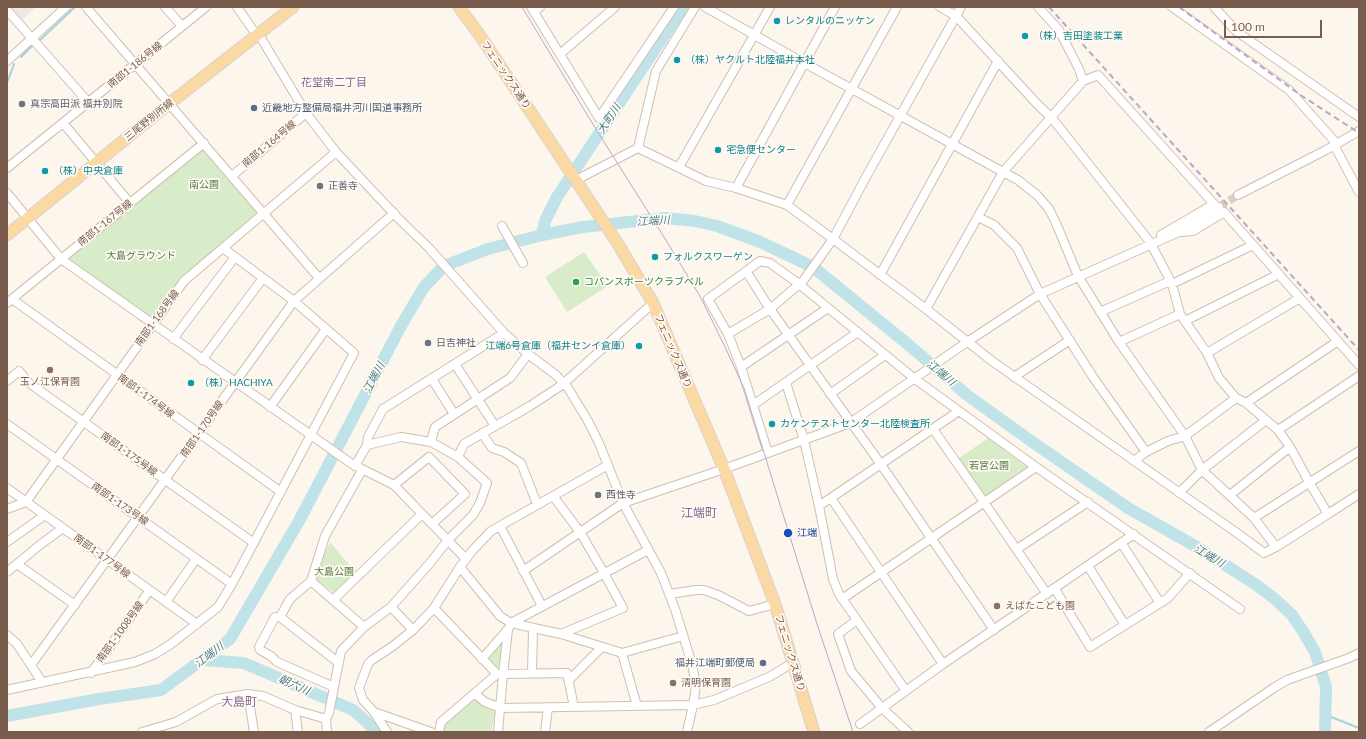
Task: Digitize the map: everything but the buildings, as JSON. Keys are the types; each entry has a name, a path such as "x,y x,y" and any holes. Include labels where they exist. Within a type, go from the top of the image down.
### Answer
{"main road":[{"name":"三尾野別所線","path":"7,235 170,103 293,7"},
{"name":"フェニックス通り","path":"459,7 481,37 618,244 653,303 724,469 775,604 794,662 814,732"}],"street":[{"path":"7,61 66,7"},
{"path":"86,7 319,278"},
{"path":"165,7 182,26"},
{"name":"南部1-186号線","path":"7,168 206,7"},
{"path":"236,7 256,35 261,38 306,113 336,152 431,250 504,333 563,382 588,421 624,503 661,573 692,664 696,686 687,732"},
{"path":"560,54 615,7"},
{"path":"535,9 560,54 599,118 674,7"},
{"path":"576,180 638,148 656,70 695,7"},
{"path":"705,7 1004,172 1018,180 1037,195 1049,209 1078,276 1119,342 1185,436 1202,470 1254,518 1276,547"},
{"path":"679,168 770,7"},
{"path":"736,188 835,7"},
{"path":"787,205 897,7"},
{"path":"940,7 956,16 1039,106 1052,118 1150,243 1171,282 1180,314 1206,353 1219,378 1236,398 1246,403 1278,430 1290,447 1328,514"},
{"path":"728,334 770,309 801,283 831,240 961,7"},
{"path":"1038,7 1059,30 1079,68 1083,80"},
{"path":"1172,7 1289,90 1335,144 1359,192"},
{"path":"1214,7 1236,31 1359,117"},
{"path":"7,10 88,102"},
{"path":"880,275 998,62"},
{"path":"926,309 1004,172 1052,118 1083,80 1098,75 1214,204 1150,243"},
{"name":"南部1-164号線","path":"232,176 306,113"},
{"path":"62,123 130,203"},
{"path":"1238,195 1359,131"},
{"name":"南部1-167号線","path":"9,301 204,144"},
{"path":"638,148 706,181 736,188 787,205 831,240 926,309 1014,378 1179,492 1264,553 1276,547 1359,494"},
{"name":"南部1-168号線","path":"26,502 152,324 184,282 336,152"},
{"path":"7,193 61,259 313,438 355,466 394,485 466,559"},
{"path":"1177,233 1219,207"},
{"path":"523,570 624,503 724,469 850,423 958,348 1040,294 1150,243 1177,233 1193,230 1224,212 1359,365"},
{"name":"南部1-170号線","path":"32,665 294,301 394,213"},
{"path":"978,217 994,225 1017,248 1040,294 1093,377 1146,452"},
{"path":"502,226 523,263"},
{"path":"1100,312 1253,245"},
{"path":"7,690 135,662 155,654 171,644 218,607 232,584 281,492 313,438 354,353 294,301 223,248"},
{"path":"173,339 235,257"},
{"path":"768,453 741,367 728,334 708,299 760,261 770,263 801,283 828,308 885,355 919,376 959,410 1036,466 1240,608"},
{"path":"746,272 788,336 880,463 994,630"},
{"path":"1185,322 1278,274"},
{"path":"202,360 263,278"},
{"path":"1206,353 1300,298"},
{"name":"南部1-174号線","path":"9,301 281,492"},
{"path":"458,457 464,444 530,406 563,382 653,303"},
{"path":"741,367 828,308"},
{"path":"1119,342 1180,314"},
{"path":"270,407 326,329"},
{"path":"753,405 858,332"},
{"path":"280,617 290,599 311,581 325,536 355,466 367,445 368,437 383,409 504,333"},
{"path":"1014,378 1070,340"},
{"path":"1246,403 1338,341"},
{"path":"431,442 435,427 510,378 528,354"},
{"path":"830,394 885,355"},
{"path":"455,364 495,426"},
{"name":"南部1-175号線","path":"7,381 19,371 29,383 254,543"},
{"path":"1278,430 1359,376"},
{"path":"432,379 454,414"},
{"path":"786,383 804,440 819,506 832,579 842,599 906,691"},
{"path":"1134,461 1146,452 1168,441 1185,436 1236,398"},
{"path":"819,506 959,410"},
{"path":"1179,492 1202,470 1266,420"},
{"name":"南部1-173号線","path":"7,424 232,584"},
{"path":"932,429 1047,594"},
{"path":"482,434 492,448 504,452 521,463 537,504"},
{"path":"328,732 327,716 341,651 364,627 391,607 448,540 473,515 480,503 487,483 458,457 431,442 401,437 367,445"},
{"path":"1230,495 1290,447"},
{"path":"1254,518 1359,451"},
{"path":"394,485 429,457 466,494 432,524"},
{"path":"387,732 374,712 363,700 359,688 368,664 413,630 434,608 460,567 472,551 491,531 608,465"},
{"path":"842,599 1036,466"},
{"name":"南部1-177号線","path":"7,488 197,624"},
{"path":"553,496 580,532 623,608 561,634"},
{"path":"830,498 882,572 943,664"},
{"path":"7,509 26,502"},
{"path":"1017,549 1088,502"},
{"path":"333,600 422,514"},
{"path":"7,542 45,515"},
{"path":"500,526 542,606"},
{"path":"7,572 40,544 63,528"},
{"path":"860,724 943,664 1122,544 1134,534"},
{"path":"1122,544 1160,603"},
{"path":"482,659 510,626 542,606 648,550"},
{"path":"166,602 196,559"},
{"path":"17,564 75,605"},
{"path":"1088,566 1124,626"},
{"path":"460,567 510,626 561,634 622,654 683,636"},
{"path":"1055,589 1090,647 1168,598 1190,573"},
{"path":"311,581 364,627"},
{"path":"669,594 704,590 718,595 749,611 775,604"},
{"name":"南部1-1008号線","path":"91,672 149,591"},
{"path":"391,607 413,630"},
{"path":"434,608 482,659 500,674"},
{"path":"334,689 277,662 271,656 260,650 259,647 275,617 280,617 339,663"},
{"path":"857,620 838,634 851,671 882,708 908,732"},
{"path":"498,732 501,708 500,674 510,626"},
{"path":"532,674 533,629"},
{"path":"7,635 17,644 42,682"},
{"path":"569,680 602,647"},
{"path":"1209,732 1287,680 1359,653"},
{"path":"622,654 637,706"},
{"path":"475,694 485,702 501,708 693,705 714,700 769,677 794,662"},
{"path":"439,732 441,722 500,674 567,673 574,707"},
{"path":"142,732 176,722 217,698 248,694 263,696 295,710 327,716"},
{"path":"248,694 254,732"},
{"path":"545,732 548,707"},
{"path":"295,710 298,732"},
{"path":"374,712 431,732"}],"shaded area":[{"path":"8,7 36,7 21,21"}],"green space":[{"name":"大島グラウンド","path":"202,149 205,149 258,211 258,214 180,279 152,317 149,317 67,260 67,257"},
{"name":"コパンスポーツクラブベル","path":"584,252 608,286 567,312 545,277"},
{"name":"若宮公園","path":"988,438 1027,467 984,497 958,459"},
{"name":"大島公園","path":"330,542 357,574 336,594 313,577"},
{"path":"506,635 503,654 497,671 487,659"},
{"path":"473,699 495,712 491,732 449,732 443,730 447,722"}],"waterway":[{"path":"40,40 75,7"},
{"name":"大町川","path":"542,235 545,221 557,197 683,7"},
{"path":"21,57 33,45"},
{"path":"7,83 14,64"},
{"name":"江端川","path":"7,716 99,699 161,690 230,639 299,521 402,324 424,287 444,266 488,249 542,235 583,227 665,218 695,221 717,226 758,241 813,267 910,346 967,395 1031,441 1128,508 1197,547 1255,584 1275,599 1292,615 1315,652 1326,687 1325,732"},
{"name":"朝六川","path":"203,660 244,663 353,710 368,723 375,732"},
{"path":"1326,715 1359,728"}],"tunnel":[{"path":"1219,207 1238,195"}],"tram line":[{"path":"522,7 701,298 744,388 817,624 853,732"}],"railway":[{"path":"1049,7 1359,350"},
{"path":"1179,7 1299,94 1359,133"}],"place":[{"name":"レンタルのニッケン","path":"777,21"},
{"name":"（株）吉田塗装工業","path":"1025,36"},
{"name":"（株）ヤクルト北陸福井本社","path":"677,60"},
{"name":"真宗高田派 福井別院","path":"22,104"},
{"name":"近畿地方整備局福井河川国道事務所","path":"254,108"},
{"name":"宅急便センター","path":"718,150"},
{"name":"（株）中央倉庫","path":"45,171"},
{"name":"正善寺","path":"320,186"},
{"name":"フォルクスワーゲン","path":"655,257"},
{"name":"コパンスポーツクラブベル","path":"576,282"},
{"name":"日吉神社","path":"428,343"},
{"name":"江端6号倉庫（福井センイ倉庫）","path":"639,346"},
{"name":"玉ノ江保育園","path":"50,370"},
{"name":"（株）HACHIYA","path":"191,383"},
{"name":"カケンテストセンター北陸検査所","path":"772,424"},
{"name":"西性寺","path":"598,495"},
{"name":"江端","path":"788,533"},
{"name":"えばたこども園","path":"997,606"},
{"name":"福井江端町郵便局","path":"763,663"},
{"name":"清明保育園","path":"673,683"}],"district":[{"name":"花堂南二丁目","path":"334,82"},
{"name":"江端町","path":"699,513"},
{"name":"大島町","path":"239,702"}],"park label":[{"name":"南公園","path":"204,185"}]}
